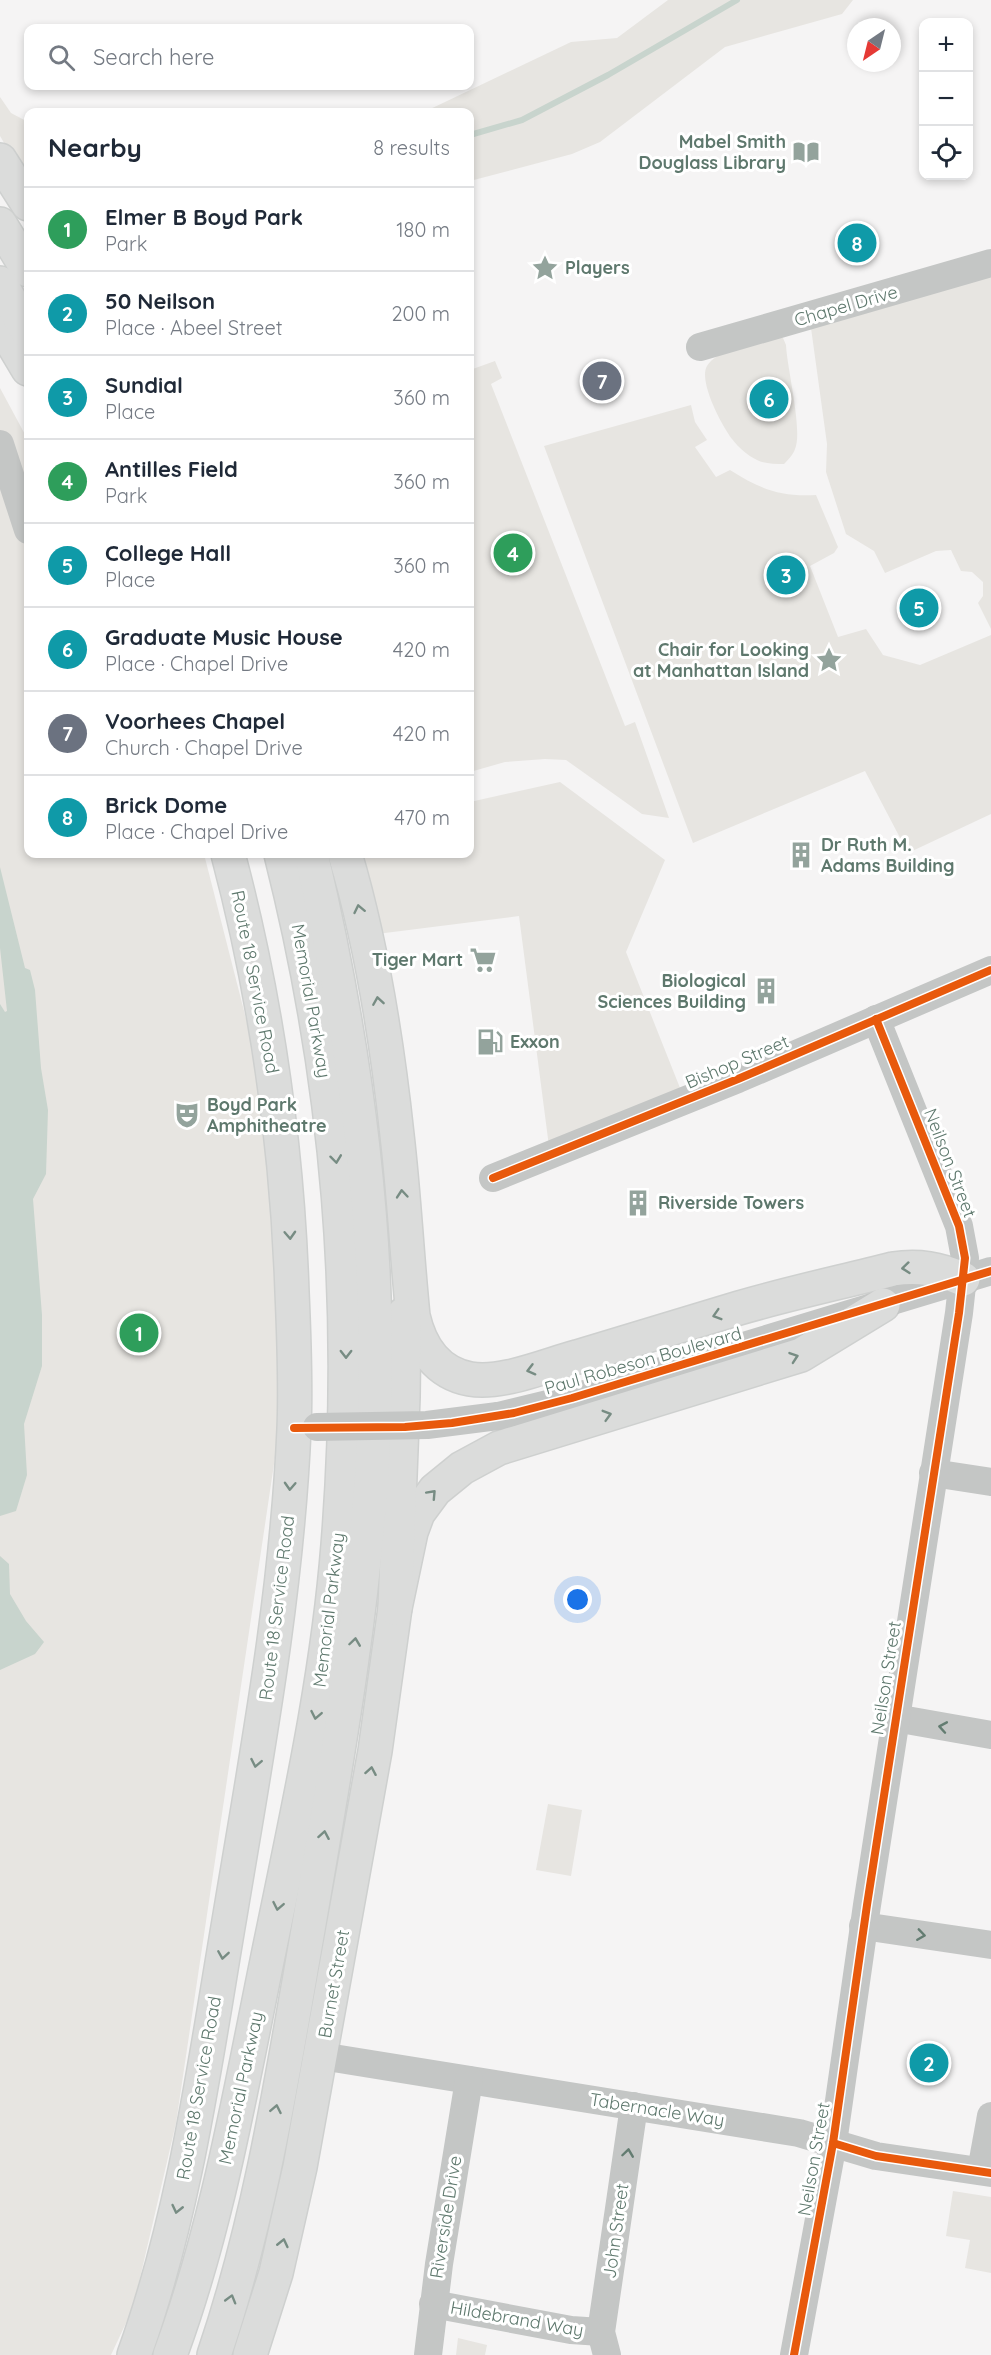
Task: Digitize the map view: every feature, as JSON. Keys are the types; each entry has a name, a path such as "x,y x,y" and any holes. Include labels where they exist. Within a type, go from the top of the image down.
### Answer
{"main road":[{"path":"0,160 24,198"},
{"path":"0,224 24,263"},
{"path":"0,283 24,325"},
{"path":"0,322 24,362"},
{"name":"Route 18 Service Road","path":"134,2355 151,2307 170,2239 207,2052 272,1662 286,1546 306,1427 291,1266 284,1156 266,1027 248,933 229,858"},
{"name":"Memorial Parkway","path":"170,2355 213,2212 241,2091 318,1704 338,1548 346,1356 339,1180 316,1018 282,858"},
{"name":"Memorial Parkway","path":"214,2355 253,2218 285,2059 347,1695 359,1610 372,1470 375,1358 368,1196 346,1025 312,858"},
{"path":"346,858 373,974 383,1030 397,1134 413,1316 422,1344 439,1365 455,1374 472,1379 491,1379 527,1371 740,1308 893,1269 910,1266 977,1275"},
{"path":"395,1608 406,1252"},
{"path":"395,1608 411,1532 418,1514 435,1490 462,1468 514,1443 801,1355 883,1305"},
{"name":"Burnet Street","path":"254,2350 290,2214 321,2056 375,1750 395,1608"}],"street":[{"name":"Chapel Drive","path":"700,347 991,263"},
{"path":"0,444 24,518"},
{"name":"Bishop Street","path":"493,1178 738,1079 991,970"},
{"name":"Neilson Street","path":"794,2355 833,2143 863,1926 933,1473 977,1275 964,1248 959,1226 876,1019"},
{"name":"Paul Robeson Boulevard","path":"306,1427 427,1425 498,1416 572,1398 977,1275"},
{"path":"933,1473 991,1482"},
{"path":"895,1718 991,1735"},
{"path":"863,1926 991,1945"},
{"name":"Tabernacle Way","path":"321,2056 799,2133 876,2156 986,2172"},
{"name":"Riverside Drive","path":"428,2355 433,2304 469,2080"},
{"name":"John Street","path":"604,2344 634,2106"},
{"path":"986,2172 991,2116"},
{"name":"Hildebrand Way","path":"433,2304 571,2330 604,2344"}],"shaded area":[{"path":"668,0 853,0 842,14 725,47 600,142 572,154 474,180 474,108 432,108 571,42 617,38"},
{"path":"0,97 11,113 24,120 24,176 0,136"},
{"path":"991,275 991,629 978,603 983,596 983,582 972,572 961,571 951,550 936,551 885,573 874,551 846,534 826,472 827,444 811,328"},
{"path":"774,338 783,338 786,345 796,414 795,449 784,464 760,461 737,445 717,414 708,392 705,373 707,366 719,355"},
{"path":"495,361 502,378 491,384 625,726 635,722 669,818 642,814 566,760 505,762 474,771 474,369"},
{"path":"0,388 24,433 24,858 205,858 268,1105 281,1417 176,2123 133,2308 111,2355 0,2355"},
{"path":"691,405 695,422 707,440 695,447 716,477 730,470 761,487 781,493 816,495 838,547 834,553 810,566 838,637 866,629 883,655 920,665 991,635 991,814 908,853 865,771 693,843 544,446"},
{"path":"560,782 665,860 626,952 684,1098 550,1154 519,916 377,934 357,858 474,858 474,801"},
{"path":"0,867 25,968 30,970 35,990 41,1068 48,1110 46,1174 33,1199 42,1315 42,1366 24,1424 27,1475 16,1511 0,1516 0,1004 5,1012 7,1011 0,948"},
{"path":"0,1556 9,1564 10,1594 26,1621 44,1642 35,1654 0,1670"},
{"path":"548,1804 582,1810 571,1876 536,1870"},
{"path":"953,2191 991,2197 991,2273 965,2268 970,2240 946,2236"},
{"path":"458,2338 487,2345 485,2355 456,2355"}],"waterway":[{"path":"474,134 522,120 608,75 737,0"}],"cycle path":[{"path":"493,1178 738,1079 991,970"},
{"path":"794,2355 833,2143 867,1905 959,1313 965,1258 959,1226 876,1019"},
{"path":"294,1428 405,1427 452,1423 514,1413 572,1398 991,1271"},
{"path":"833,2143 876,2156 991,2173"}],"place":[{"name":"Mabel Smith Douglass Library","path":"806,152"},
{"name":"Brick Dome","path":"857,243"},
{"name":"Players","path":"545,268"},
{"name":"Voorhees Chapel","path":"602,381"},
{"name":"Graduate Music House","path":"769,399"},
{"name":"Antilles Field","path":"513,553"},
{"name":"Sundial","path":"786,575"},
{"name":"College Hall","path":"919,608"},
{"name":"Chair for Looking at Manhattan Island","path":"829,660"},
{"name":"Dr Ruth M. Adams Building","path":"801,855"},
{"name":"Tiger Mart","path":"483,960"},
{"name":"Biological Sciences Building","path":"766,991"},
{"name":"Exxon","path":"490,1042"},
{"name":"Boyd Park Amphitheatre","path":"187,1115"},
{"name":"Riverside Towers","path":"638,1203"},
{"name":"Elmer B Boyd Park","path":"139,1333"},
{"name":"50 Neilson","path":"929,2063"}]}
